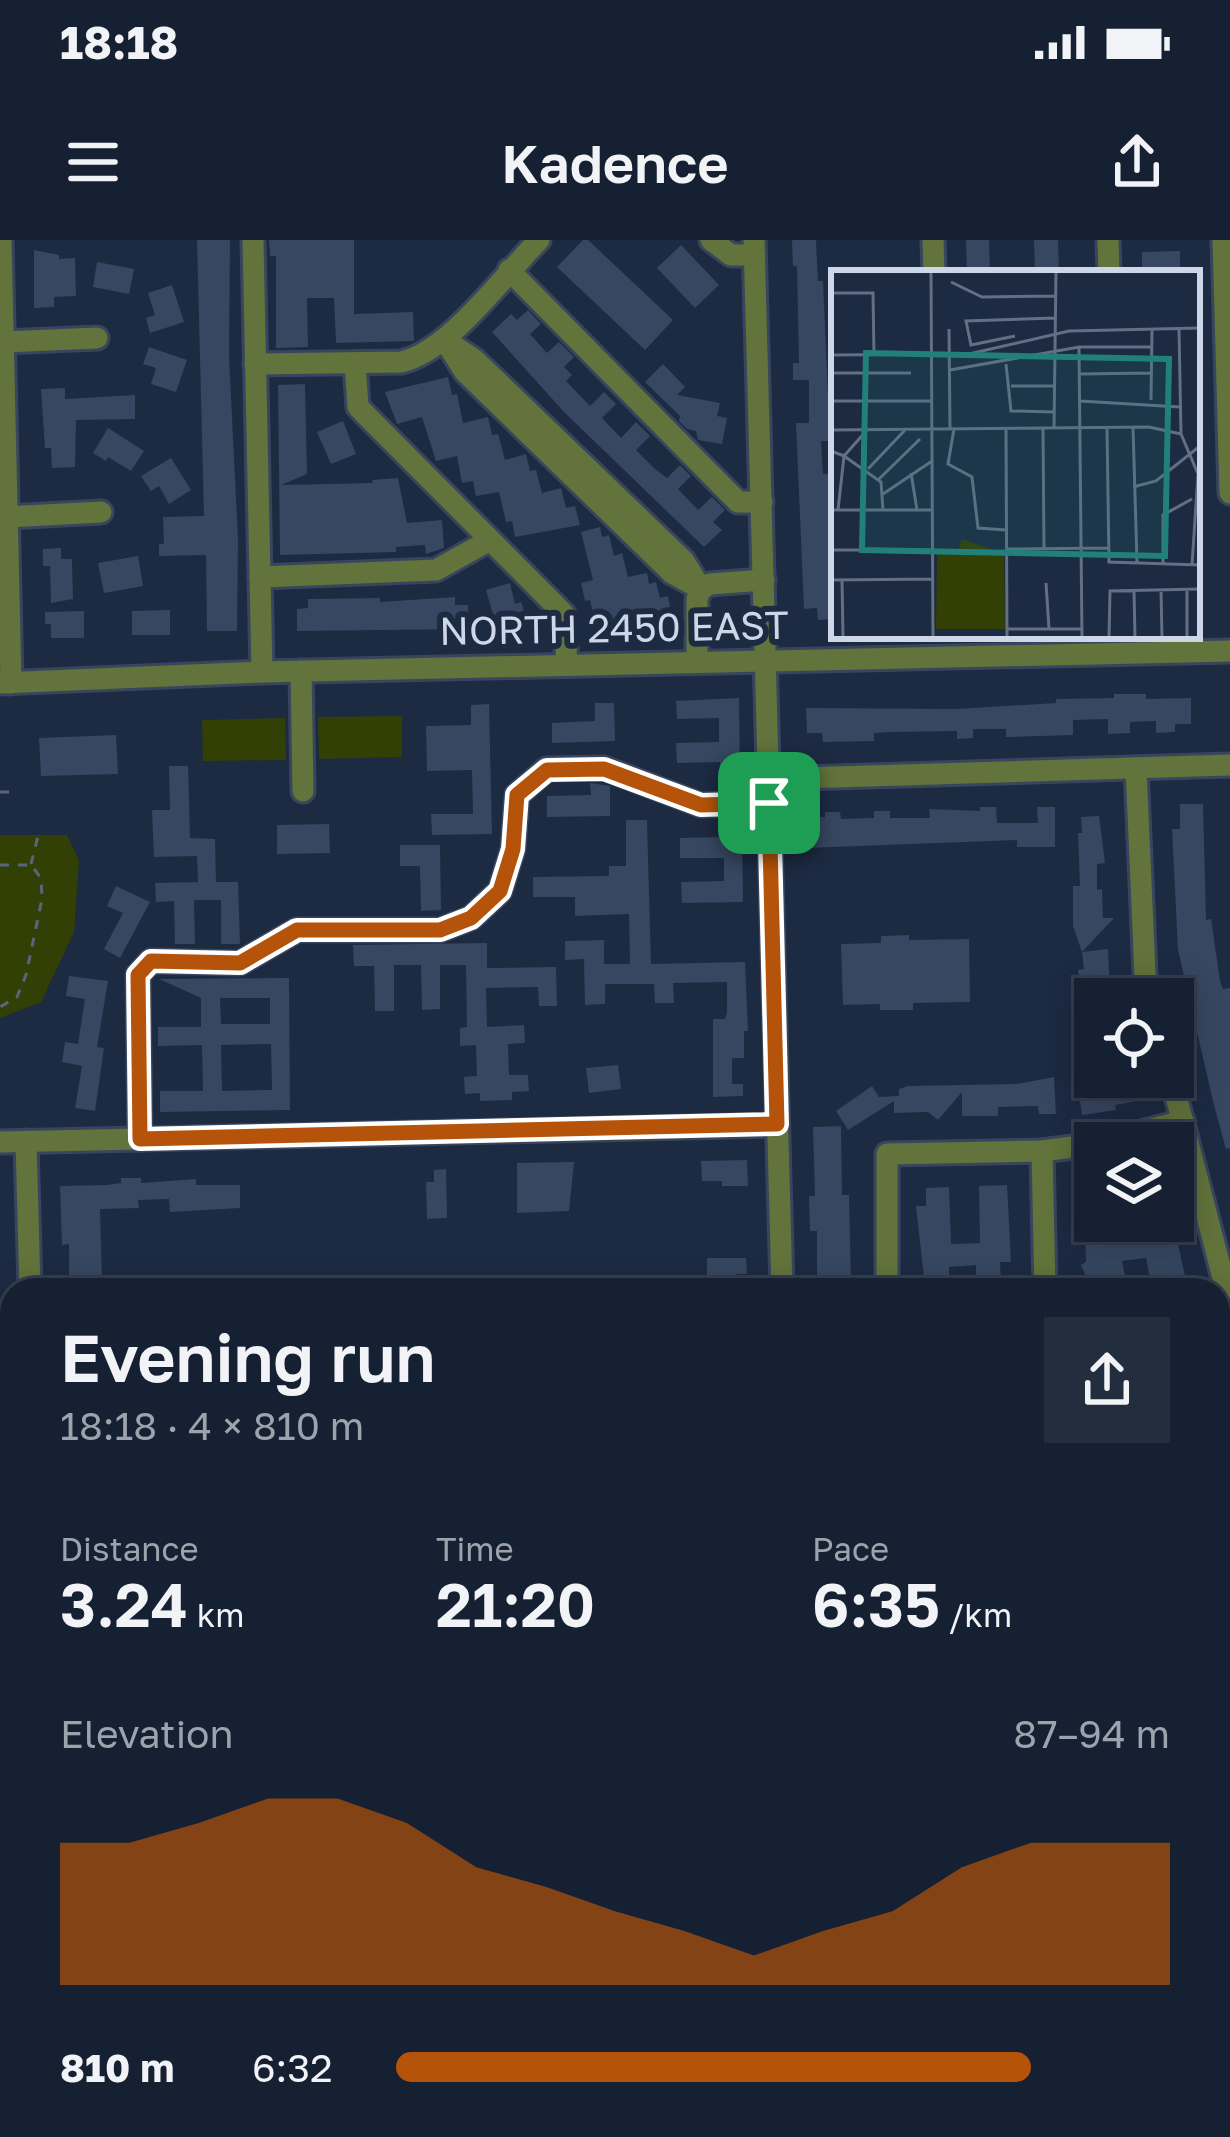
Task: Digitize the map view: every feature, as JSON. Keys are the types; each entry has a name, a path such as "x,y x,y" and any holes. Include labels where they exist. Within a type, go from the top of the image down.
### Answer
{"street":[{"path":"1,240 5,683"},
{"path":"253,240 262,672"},
{"path":"255,364 410,360 444,339 538,240"},
{"path":"711,240 731,255 754,248 782,1278"},
{"path":"933,240 934,270"},
{"path":"1108,240 1109,270"},
{"path":"1223,240 1230,493"},
{"path":"509,269 738,502 763,502"},
{"path":"4,342 97,338"},
{"path":"444,339 475,360 684,561 700,589 697,662"},
{"path":"355,363 358,406 564,614 567,664"},
{"path":"7,517 101,512"},
{"path":"260,577 436,570 490,540"},
{"path":"700,589 764,580"},
{"name":"NORTH 2450 EAST","path":"5,683 766,661 942,646 1230,650"},
{"path":"301,671 303,791"},
{"path":"769,779 1230,765"},
{"path":"1136,768 1145,978"},
{"path":"140,1139 138,975 151,961 240,963 297,930 440,930 471,918 500,891 513,849 517,795 547,770 604,769 701,805 769,803"},
{"path":"1177,1098 1223,1278"},
{"path":"0,1142 777,1124"},
{"path":"26,1142 30,1278"},
{"path":"887,1278 887,1154 1074,1147"},
{"path":"1042,1151 1045,1278"}],"path":[{"path":"708,623 735,628 744,605"},
{"path":"0,792 15,792"},
{"path":"31,865 40,832"},
{"path":"0,865 31,865"},
{"path":"0,1006 16,997 26,975 42,899 41,878 31,865"}],"green space":[{"path":"402,716 402,757 319,759 318,717"},
{"path":"285,718 286,760 203,761 202,720"},
{"path":"0,835 67,835 79,861 74,932 41,1002 0,1018"}],"building":[{"path":"197,240 230,240 237,631 207,631 206,555 159,556 159,544 164,544 163,517 204,516"},
{"path":"269,240 354,240 354,314 413,312 414,341 336,343 334,298 307,298 308,347 276,348 276,256 270,256"},
{"path":"583,240 673,320 645,350 557,267"},
{"path":"792,240 816,240 818,281 823,281 830,441 821,441 823,474 831,474 831,619 818,620 817,608 804,609 796,423 809,423 809,380 793,380 793,363 799,363 797,266 793,266"},
{"path":"966,240 989,240 990,270 967,270"},
{"path":"1034,240 1058,240 1059,270 1035,270"},
{"path":"681,245 719,285 695,308 657,268"},
{"path":"34,250 59,255 59,259 75,258 76,296 54,297 54,307 34,308"},
{"path":"1180,251 1180,270 1142,270 1142,252"},
{"path":"97,262 134,269 129,294 93,287"},
{"path":"172,285 184,322 150,333 146,318 155,315 148,293"},
{"path":"528,310 541,324 530,334 547,353 559,342 574,357 564,367 572,375 566,381 590,406 604,392 616,404 602,418 621,438 636,422 650,436 636,450 655,469 667,478 680,465 691,476 678,489 698,510 712,497 725,510 713,522 722,530 704,547 564,412 492,332 511,314 517,320"},
{"path":"149,347 187,360 176,392 151,384 156,368 143,364"},
{"path":"663,364 685,387 677,395 720,403 717,416 727,418 722,444 698,440 696,431 687,429 645,382"},
{"path":"448,377 463,423 488,417 505,460 526,454 542,493 561,488 566,508 575,506 580,525 515,537 499,492 476,496 473,481 462,483 457,456 436,461 422,417 397,424 385,392"},
{"path":"305,384 307,474 281,485 398,478 407,523 442,520 444,548 426,554 425,545 396,547 396,552 280,555 278,385"},
{"path":"65,388 65,399 135,395 135,419 76,420 75,467 52,468 51,448 45,448 41,389"},
{"path":"343,421 356,454 331,464 317,432"},
{"path":"108,428 144,451 131,471 93,453"},
{"path":"171,458 191,490 169,504 159,486 151,491 141,476"},
{"path":"600,527 602,537 609,535 614,556 622,553 628,577 647,573 649,584 656,582 660,598 668,596 671,613 605,625 602,611 593,613 581,583 593,580 581,532"},
{"path":"61,548 61,559 72,559 73,599 51,603 50,566 43,566 43,549"},
{"path":"138,556 143,586 104,593 98,563"},
{"path":"510,583 515,604 521,602 526,616 496,625 486,590"},
{"path":"455,597 455,605 468,605 469,629 297,631 297,609 308,608 308,599 380,598 380,602"},
{"path":"170,610 170,635 132,635 132,611"},
{"path":"84,611 84,638 51,638 45,612"},
{"path":"1114,694 1191,698 1191,724 1175,724 1175,732 1156,733 1156,721 1130,722 1130,733 1108,734 1108,719 1073,720 1073,735 1006,737 1006,729 973,729 973,738 957,739 957,731 891,732 874,733 874,741 823,742 822,733 807,733 806,708 956,709 1114,698"},
{"path":"739,698 740,782 721,782 720,762 677,763 676,743 719,742 719,718 677,719 676,701"},
{"path":"595,703 614,703 615,741 552,743 552,723 595,721"},
{"path":"489,704 492,834 432,835 431,814 473,814 472,770 427,771 426,726 471,725 471,705"},
{"path":"116,735 118,774 41,776 39,738"},
{"path":"169,766 188,766 190,838 215,839 216,882 238,882 240,944 221,944 221,900 194,900 195,944 175,944 174,901 156,902 155,883 198,882 197,856 154,857 152,810 170,810"},
{"path":"590,783 610,786 610,816 547,817 547,796 591,795"},
{"path":"1180,804 1203,804 1206,920 1211,919 1220,981 1223,989 1230,988 1230,1148 1226,1149 1194,1019 1194,978 1185,978 1178,950 1172,829 1180,829"},
{"path":"980,807 996,807 997,823 1038,823 1037,807 1055,807 1055,847 1017,847 1017,840 807,848 806,817 825,817 825,812 840,812 841,819 874,818 874,811 890,811 890,818 930,818 929,809 980,811"},
{"path":"1099,816 1105,863 1097,864 1097,890 1102,889 1103,918 1114,918 1082,952 1073,926 1073,886 1080,886 1078,833 1082,833 1081,817"},
{"path":"626,820 647,820 651,964 745,962 748,1031 744,1031 744,1058 732,1058 732,1084 743,1084 743,1096 713,1097 713,1019 725,1019 727,982 673,983 674,1003 655,1003 654,984 605,984 605,1004 585,1005 584,959 565,960 565,941 604,940 604,964 630,964 629,914 575,916 575,897 533,897 533,877 609,876 609,866 626,866"},
{"path":"722,822 742,822 743,902 682,903 681,882 724,881 724,858 680,858 680,838 722,837"},
{"path":"329,824 330,853 277,854 277,825"},
{"path":"400,845 440,845 441,910 421,911 420,866 400,866"},
{"path":"116,886 150,902 120,958 104,949 123,913 107,906"},
{"path":"909,935 909,940 969,939 970,1002 913,1003 913,1010 880,1010 880,1004 843,1005 841,944 881,943 881,936"},
{"path":"487,943 487,968 556,967 557,1006 539,1006 538,987 486,988 487,1027 524,1025 525,1043 508,1044 509,1075 528,1075 529,1091 512,1092 512,1100 480,1101 480,1093 465,1094 464,1077 477,1076 476,1045 460,1046 460,1028 467,1027 466,965 440,965 440,1009 422,1010 421,965 394,965 394,1011 375,1011 374,966 354,966 353,945"},
{"path":"1108,949 1109,978 1079,978 1078,970 1084,969 1082,952"},
{"path":"69,976 108,981 97,1047 104,1048 95,1111 75,1108 82,1066 62,1062 65,1042 78,1044 85,999 66,996"},
{"path":"289,978 290,1110 160,1112 160,1091 203,1091 202,1045 158,1046 158,1027 201,1027 201,998 159,979","holes":["220,998 270,998 270,1024 221,1024","271,1044 272,1090 222,1091 221,1045"]},
{"path":"618,1065 621,1089 589,1093 586,1068"},
{"path":"1054,1077 1056,1114 1039,1114 1038,1106 998,1107 998,1116 962,1116 962,1092 938,1120 928,1112 894,1113 894,1101 848,1130 836,1111 872,1086 879,1097 899,1096 899,1089 908,1086 1017,1084"},
{"path":"1080,1098 1136,1098 1115,1105 1116,1110 1082,1115"},
{"path":"841,1126 851,1278 817,1278 817,1231 810,1231 809,1196 815,1196 813,1127"},
{"path":"747,1160 748,1186 702,1181 701,1161"},
{"path":"574,1162 569,1211 517,1213 517,1163"},
{"path":"446,1169 447,1218 427,1219 426,1182 434,1182 434,1170"},
{"path":"121,1178 141,1178 141,1183 196,1179 196,1185 240,1185 240,1208 170,1212 169,1199 138,1200 139,1208 100,1209 102,1278 69,1278 69,1244 62,1245 60,1186 121,1183"},
{"path":"1007,1185 1011,1262 1000,1262 1001,1278 976,1278 976,1265 949,1267 949,1277 924,1277 916,1206 926,1206 926,1188 949,1187 951,1244 980,1243 979,1186"},
{"path":"1085,1242 1178,1242 1185,1278 1150,1278 1146,1258 1122,1261 1125,1276 1087,1278 1081,1265 1086,1262"},
{"path":"707,1258 746,1258 747,1274 707,1276"}],"route":[{"path":"604,769 701,805 769,803 777,1124 140,1139 138,975 151,961 240,963 297,930 440,930 471,918 500,891 513,849 517,795 547,770 604,769"}]}
